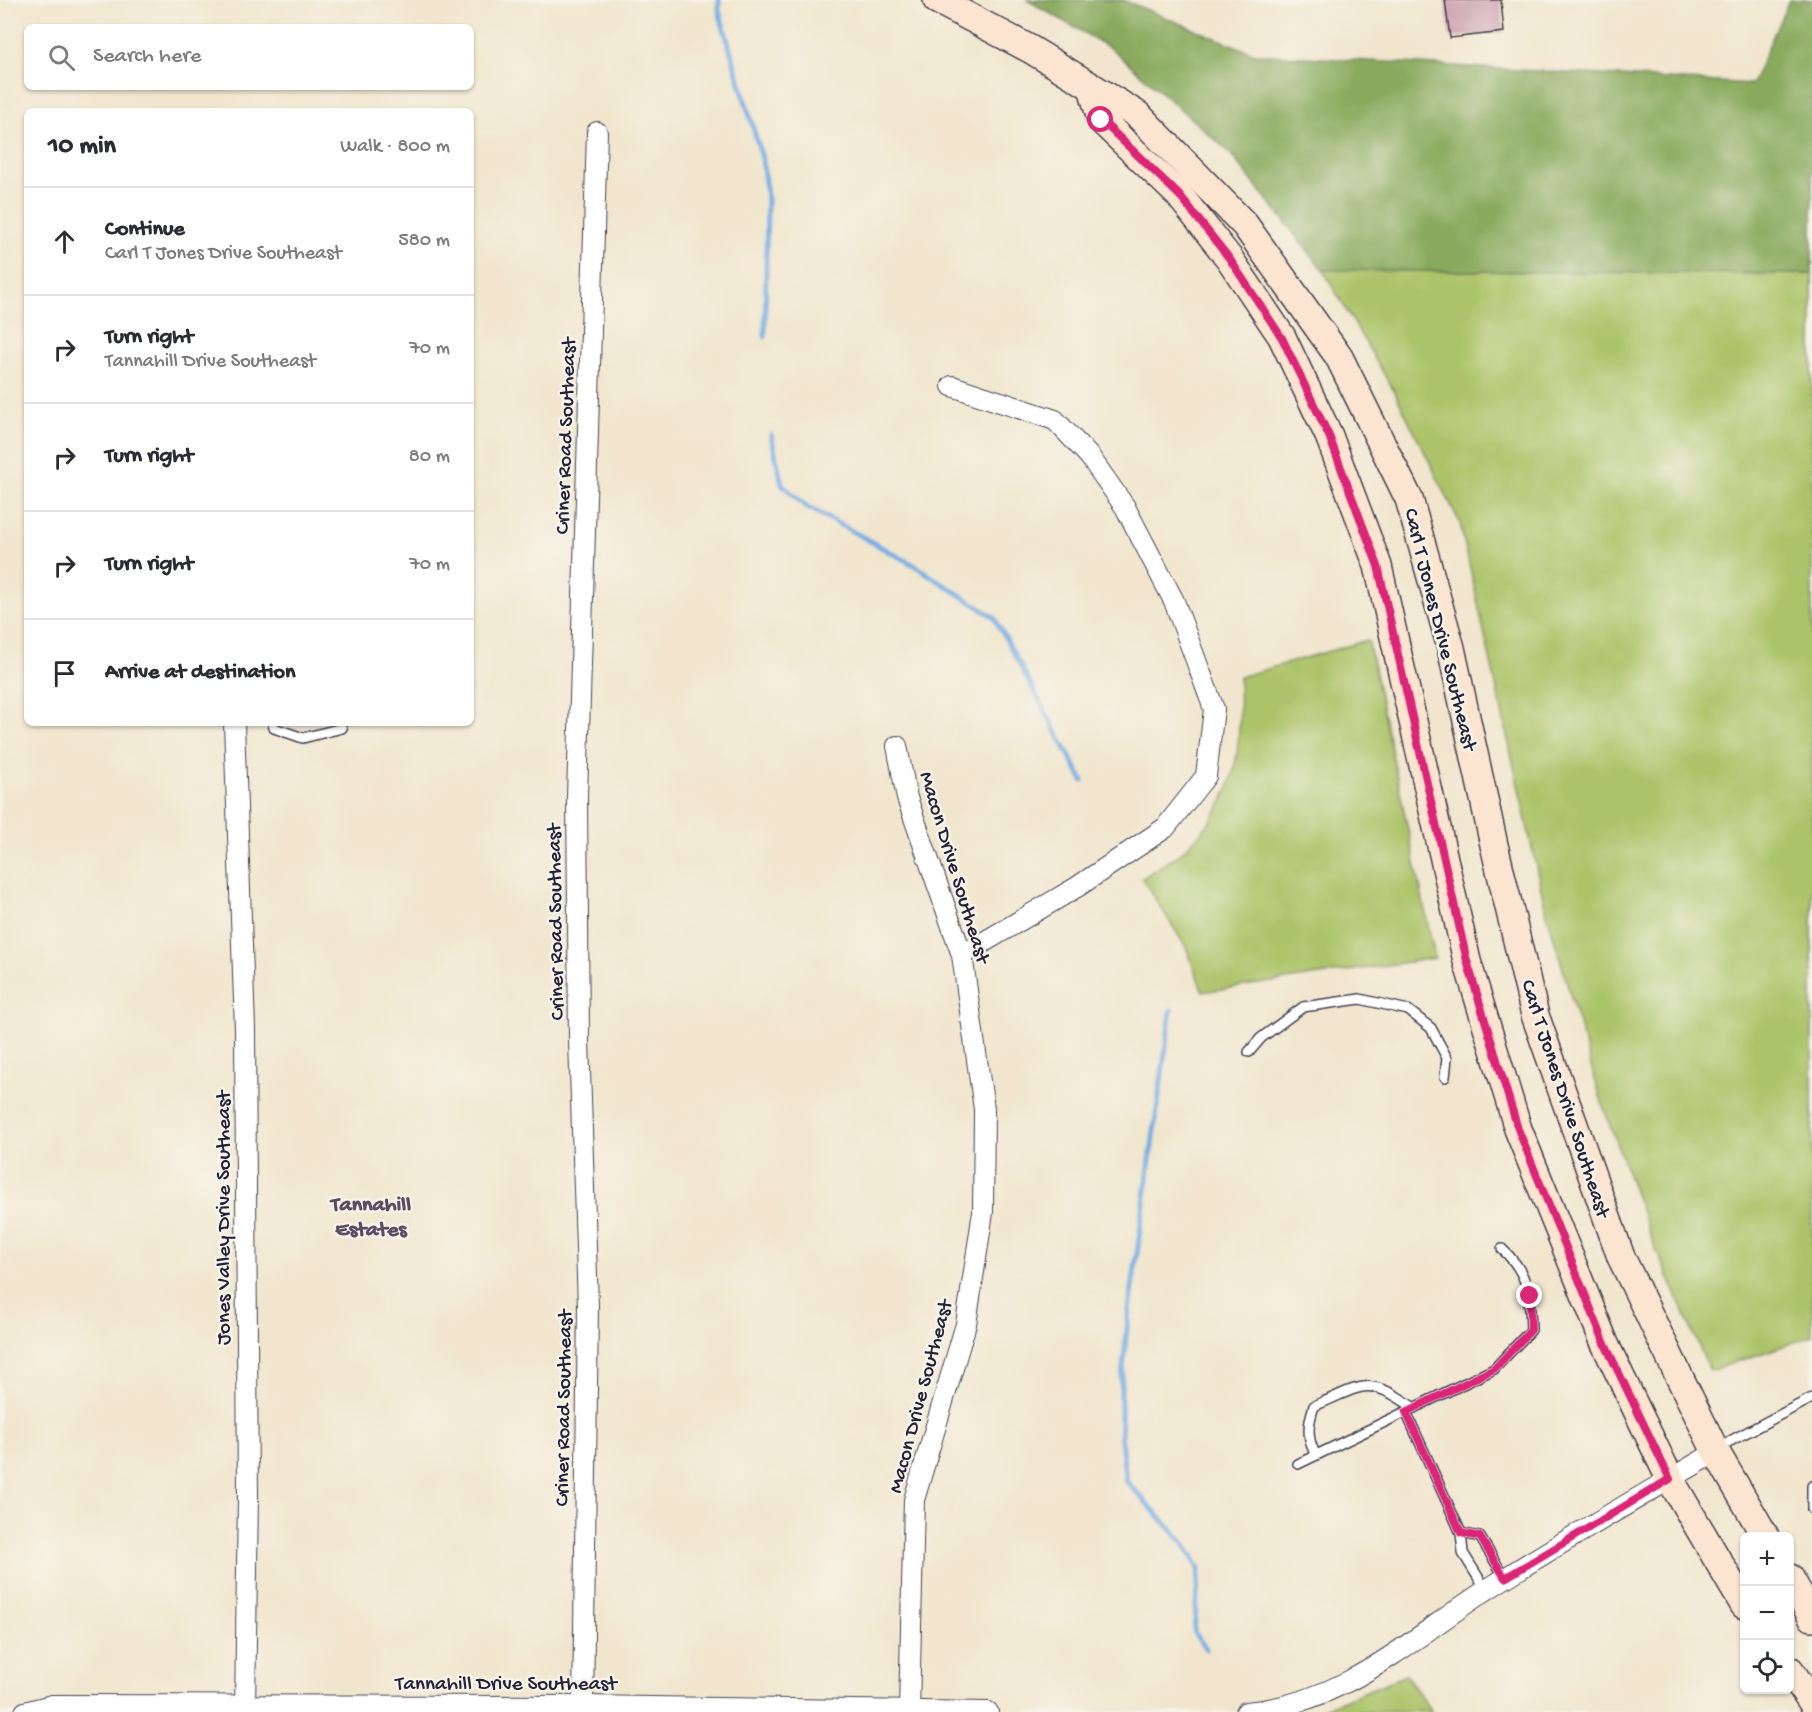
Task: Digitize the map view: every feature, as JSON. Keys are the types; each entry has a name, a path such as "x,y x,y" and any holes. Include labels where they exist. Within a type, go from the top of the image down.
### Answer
{"main road":[{"name":"Carl T Jones Drive Southeast","path":"937,0 1030,49 1138,115 1245,225 1339,357 1409,499 1451,648 1494,845 1535,1015 1621,1257 1716,1452 1763,1532"},
{"path":"1092,87 1101,120 1179,195 1229,258 1282,338 1329,436 1378,566 1467,961 1518,1129 1605,1344 1670,1479 1740,1598"},
{"path":"1794,1585 1812,1617"},
{"path":"1794,1676 1812,1702"}],"street":[{"name":"Criner Road Southeast","path":"583,1709 588,1306 579,1041 577,797 597,132"},
{"path":"952,386 1054,420 1090,457 1125,507 1174,601 1214,709 1206,776 1165,828 1077,887 962,955"},
{"name":"Jones Valley Drive Southeast","path":"234,726 245,1029 248,1496 245,1708"},
{"name":"Macon Drive Southeast","path":"897,746 907,798 962,955 984,1109 983,1212 966,1324 914,1500 909,1712"},
{"path":"1246,1712 1263,1711 1319,1695 1385,1663 1486,1590 1716,1452"},
{"name":"Tannahill Drive Southeast","path":"25,1712 52,1705 988,1712"}],"lane":[{"path":"274,726 303,738 342,728"},
{"path":"1249,1052 1261,1038 1304,1007 1360,999 1408,1011 1431,1028 1447,1058 1444,1077"},
{"path":"1298,1464 1494,1369 1531,1330 1530,1296 1519,1263 1503,1249"},
{"path":"1316,1455 1310,1445 1308,1424 1314,1406 1364,1386 1378,1386 1410,1410 1461,1533 1462,1553 1486,1590"},
{"path":"1716,1452 1732,1440 1812,1398"},
{"path":"1812,1486 1812,1509"},
{"path":"1461,1533 1480,1537 1505,1578"}],"green space":[{"path":"1027,0 1123,0 1255,54 1752,84 1789,0 1812,0 1812,274 1323,270 1229,152 1112,49"},
{"path":"1323,270 1812,274 1812,1336 1710,1371 1652,1240 1602,1103 1546,911 1460,523 1394,391"},
{"path":"1368,640 1435,958 1203,992 1186,947 1142,878 1183,851 1219,809 1228,789 1238,747 1239,677"},
{"path":"1406,1675 1432,1712 1314,1712"}],"building":[{"path":"1445,0 1501,0 1504,32 1450,38"}],"waterway":[{"path":"719,0 719,11 762,158 767,196 765,337"},
{"path":"771,435 782,484 804,505 914,565 994,617 1083,781"},
{"path":"1171,1010 1129,1310 1121,1388 1121,1439 1126,1481 1183,1542 1199,1568 1194,1633 1206,1649"}],"district":[{"name":"Tannahill Estates","path":"371,1214"}],"route":[{"path":"1101,120 1179,195 1229,258 1282,338 1329,436 1378,566 1467,961 1518,1129 1605,1344 1670,1479 1505,1578 1480,1537 1461,1533 1406,1412 1494,1369 1531,1330 1530,1296"}]}
